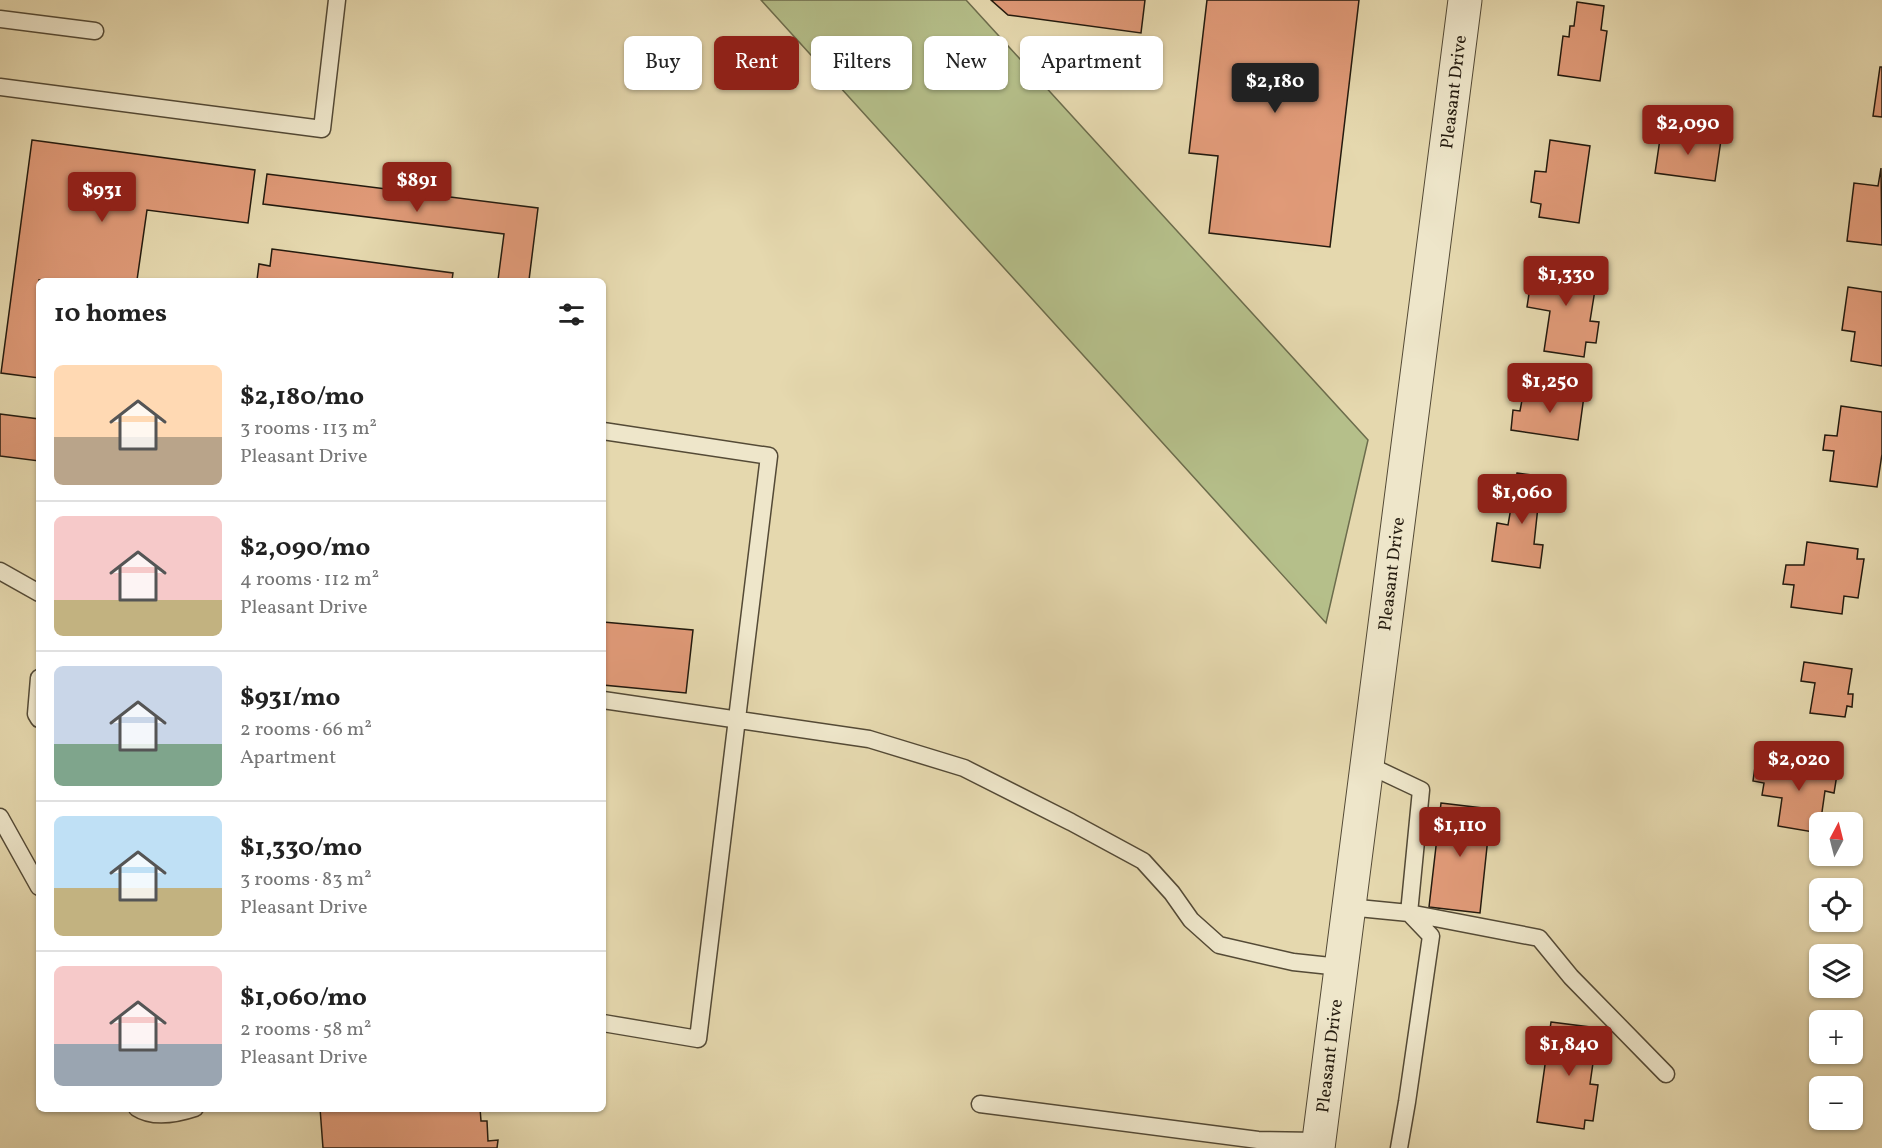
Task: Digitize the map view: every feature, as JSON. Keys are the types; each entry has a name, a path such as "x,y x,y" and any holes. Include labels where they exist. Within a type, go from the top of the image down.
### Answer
{"street":[{"name":"Pleasant Drive","path":"1318,1144 1465,0"}],"lane":[{"path":"0,87 322,129 337,0"},
{"path":"0,19 95,31"},
{"path":"606,431 769,456 698,1039 606,1024"},
{"path":"0,571 36,591"},
{"path":"606,700 869,738 963,768 1143,861 1191,920 1219,945 1293,962 1340,968"},
{"path":"1366,764 1421,790 1409,913 1431,936 1399,1148"},
{"path":"0,818 36,883"},
{"path":"1348,907 1409,913 1539,938 1571,977 1666,1074"},
{"path":"980,1104 1258,1140 1318,1144"},
{"path":"143,1112 146,1114 183,1112"}],"green space":[{"path":"761,0 966,0 999,36 924,36 924,90 1008,90 1008,46 1020,59 1020,90 1048,90 1368,440 1326,623 843,90 912,90 912,36 811,36 811,55 799,42 799,36 794,36"}],"building":[{"path":"991,0 1145,0 1141,33 1008,15"},
{"path":"1207,0 1359,0 1330,247 1209,233 1218,156 1189,153"},
{"path":"1577,2 1604,6 1601,30 1607,31 1600,81 1558,75 1563,36 1569,37 1570,26 1574,26"},
{"path":"1880,67 1882,67 1882,117 1873,116"},
{"path":"1661,132 1721,140 1715,181 1655,173"},
{"path":"32,140 255,170 248,223 147,210 137,278 36,278 36,378 1,373"},
{"path":"1550,140 1590,146 1579,223 1539,217 1541,204 1531,202 1535,171 1546,172"},
{"path":"1881,168 1882,245 1847,241 1854,183 1878,186"},
{"path":"267,174 538,208 529,278 498,278 504,234 263,204"},
{"path":"272,249 453,273 452,278 257,278 259,264 270,266"},
{"path":"1541,263 1598,271 1590,321 1599,322 1596,343 1586,342 1584,357 1544,351 1550,311 1527,307 1531,281 1538,282"},
{"path":"1848,287 1882,292 1882,366 1851,361 1855,332 1842,330"},
{"path":"1530,388 1584,396 1578,440 1511,430 1513,410 1520,411 1522,400 1528,401"},
{"path":"1841,406 1882,412 1882,454 1877,487 1830,481 1834,451 1823,450 1825,435 1837,436"},
{"path":"0,414 36,419 36,461 0,456"},
{"path":"1517,473 1548,477 1545,498 1539,497 1534,544 1543,545 1540,568 1492,561 1497,523 1508,525"},
{"path":"1807,542 1858,549 1857,559 1864,559 1858,598 1844,596 1842,614 1791,607 1794,585 1783,584 1786,565 1804,565"},
{"path":"606,622 693,630 686,693 606,685"},
{"path":"1804,662 1852,669 1848,694 1853,694 1852,707 1847,706 1845,717 1810,713 1815,683 1801,681"},
{"path":"1781,759 1838,768 1834,793 1825,791 1822,812 1809,812 1809,831 1778,826 1782,798 1762,795 1764,783 1753,781 1755,767 1779,770"},
{"path":"1441,803 1491,809 1480,913 1429,907"},
{"path":"1551,1022 1598,1028 1590,1084 1598,1085 1593,1121 1585,1120 1584,1129 1537,1122"},
{"path":"320,1112 480,1112 481,1121 487,1121 488,1141 498,1140 497,1148 323,1148"}]}
